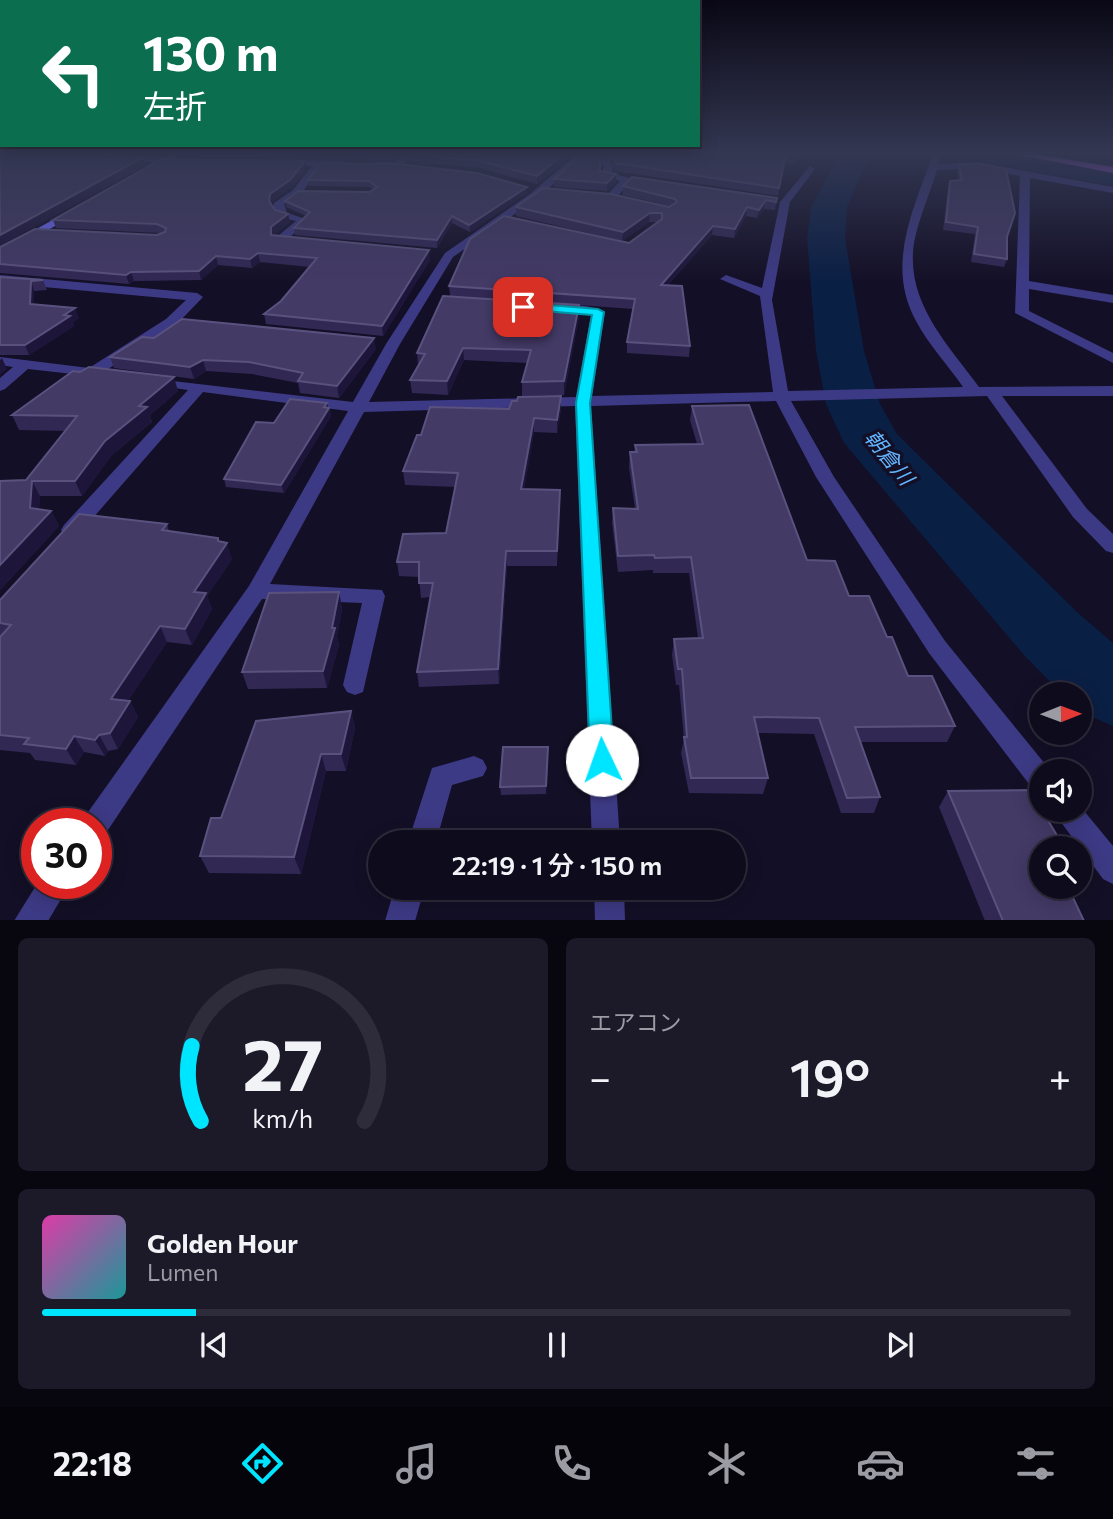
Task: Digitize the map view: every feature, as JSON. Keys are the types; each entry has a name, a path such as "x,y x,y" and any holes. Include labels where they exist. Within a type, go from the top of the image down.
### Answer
{"street":[{"path":"292,197 279,203 278,208 283,215 304,220 279,240 305,243"},
{"path":"107,808 256,592 358,407 386,344 422,300 442,255 507,220 532,197"},
{"path":"611,197 622,200"},
{"path":"784,197 780,201 767,294 781,396 825,477 937,647 1029,764"},
{"path":"924,197 907,251 908,284 922,320 983,391 1080,513 1113,546"},
{"path":"1025,197 1022,313 1113,359"},
{"path":"0,254 83,207"},
{"path":"36,233 64,234"},
{"path":"0,279 197,297 178,323 92,373"},
{"path":"726,279 767,294"},
{"path":"1024,284 1113,299"},
{"path":"422,300 449,302"},
{"path":"531,307 598,312 583,403 605,830"},
{"path":"0,361 358,407 983,391 1113,391"},
{"path":"0,386 24,365"},
{"path":"56,547 199,387"},
{"path":"256,592 374,596 355,685"},
{"path":"425,830 441,776 474,768"},
{"path":"1076,822 1113,869"},
{"path":"29,920 44,899"},
{"path":"400,920 406,900"},
{"path":"609,900 610,920"}],"building":[{"path":"0,197 70,197 0,235"},
{"path":"94,197 270,197 275,210 288,214 271,227 271,235 429,250 382,326 264,314 281,301 317,258 258,253 250,259 216,256 199,271 131,272 126,275 0,264 0,247 35,229 157,235 165,232 166,228 157,224 53,220"},
{"path":"290,197 512,197 469,225 452,216 437,240 294,228 310,212 285,201"},
{"path":"530,197 624,197 669,207 677,202 667,197 777,198 776,202 766,200 759,210 747,207 735,229 713,226 661,285 682,286 690,346 627,342 635,299 449,286 470,239 504,216 629,243 662,219 662,213 650,213 623,232 516,207"},
{"path":"948,197 1012,197 1015,213 1007,237 1007,259 974,254 978,227 946,222"},
{"path":"0,277 43,280 31,281 30,304 75,308 64,315 70,316 25,345 0,345"},
{"path":"443,296 579,305 564,381 522,382 531,350 463,348 447,381 410,380 425,354 417,353"},
{"path":"182,319 374,338 337,386 298,381 303,373 249,362 203,360 190,367 110,357 142,337 154,338"},
{"path":"89,367 174,377 139,406 147,407 105,441 75,481 32,481 30,508 51,511 0,565 0,481 26,480 77,416 12,415 73,371 80,372"},
{"path":"561,396 557,420 534,418 521,489 560,490 557,551 506,551 498,669 417,672 433,583 419,583 419,562 397,562 403,534 446,533 458,473 403,471 417,435 421,435 430,407 509,409 512,401 517,401 518,397"},
{"path":"290,399 327,403 324,407 329,408 281,485 224,479 256,422 274,423"},
{"path":"749,405 807,560 835,561 849,596 869,596 887,637 892,637 908,676 932,676 955,726 855,727 880,797 847,798 819,718 754,717 768,778 691,778 684,737 687,737 682,669 678,669 674,639 703,638 691,557 618,556 613,508 638,509 630,452 637,452 635,445 703,444 692,406"},
{"path":"79,514 167,524 162,530 218,538 218,541 227,543 194,592 206,593 185,629 160,626 111,699 130,701 110,733 99,735 95,740 74,736 66,749 24,744 29,738 0,735 0,637 11,625 0,623 0,600"},
{"path":"339,592 332,628 335,628 323,671 242,672 269,593"},
{"path":"351,711 341,754 321,754 294,857 200,856 211,818 221,818 256,721"},
{"path":"503,747 548,747 546,786 500,787"},
{"path":"1029,790 1029,822 1049,822 1057,836 1029,836 1029,899 1074,899 1084,920 1003,920 948,791"}],"waterway":[{"name":"朝倉川","path":"834,197 829,207 826,238 840,351 853,404 873,443 1051,634 1113,692"}],"route":[{"path":"523,307 598,312 583,403 602,760"}]}
